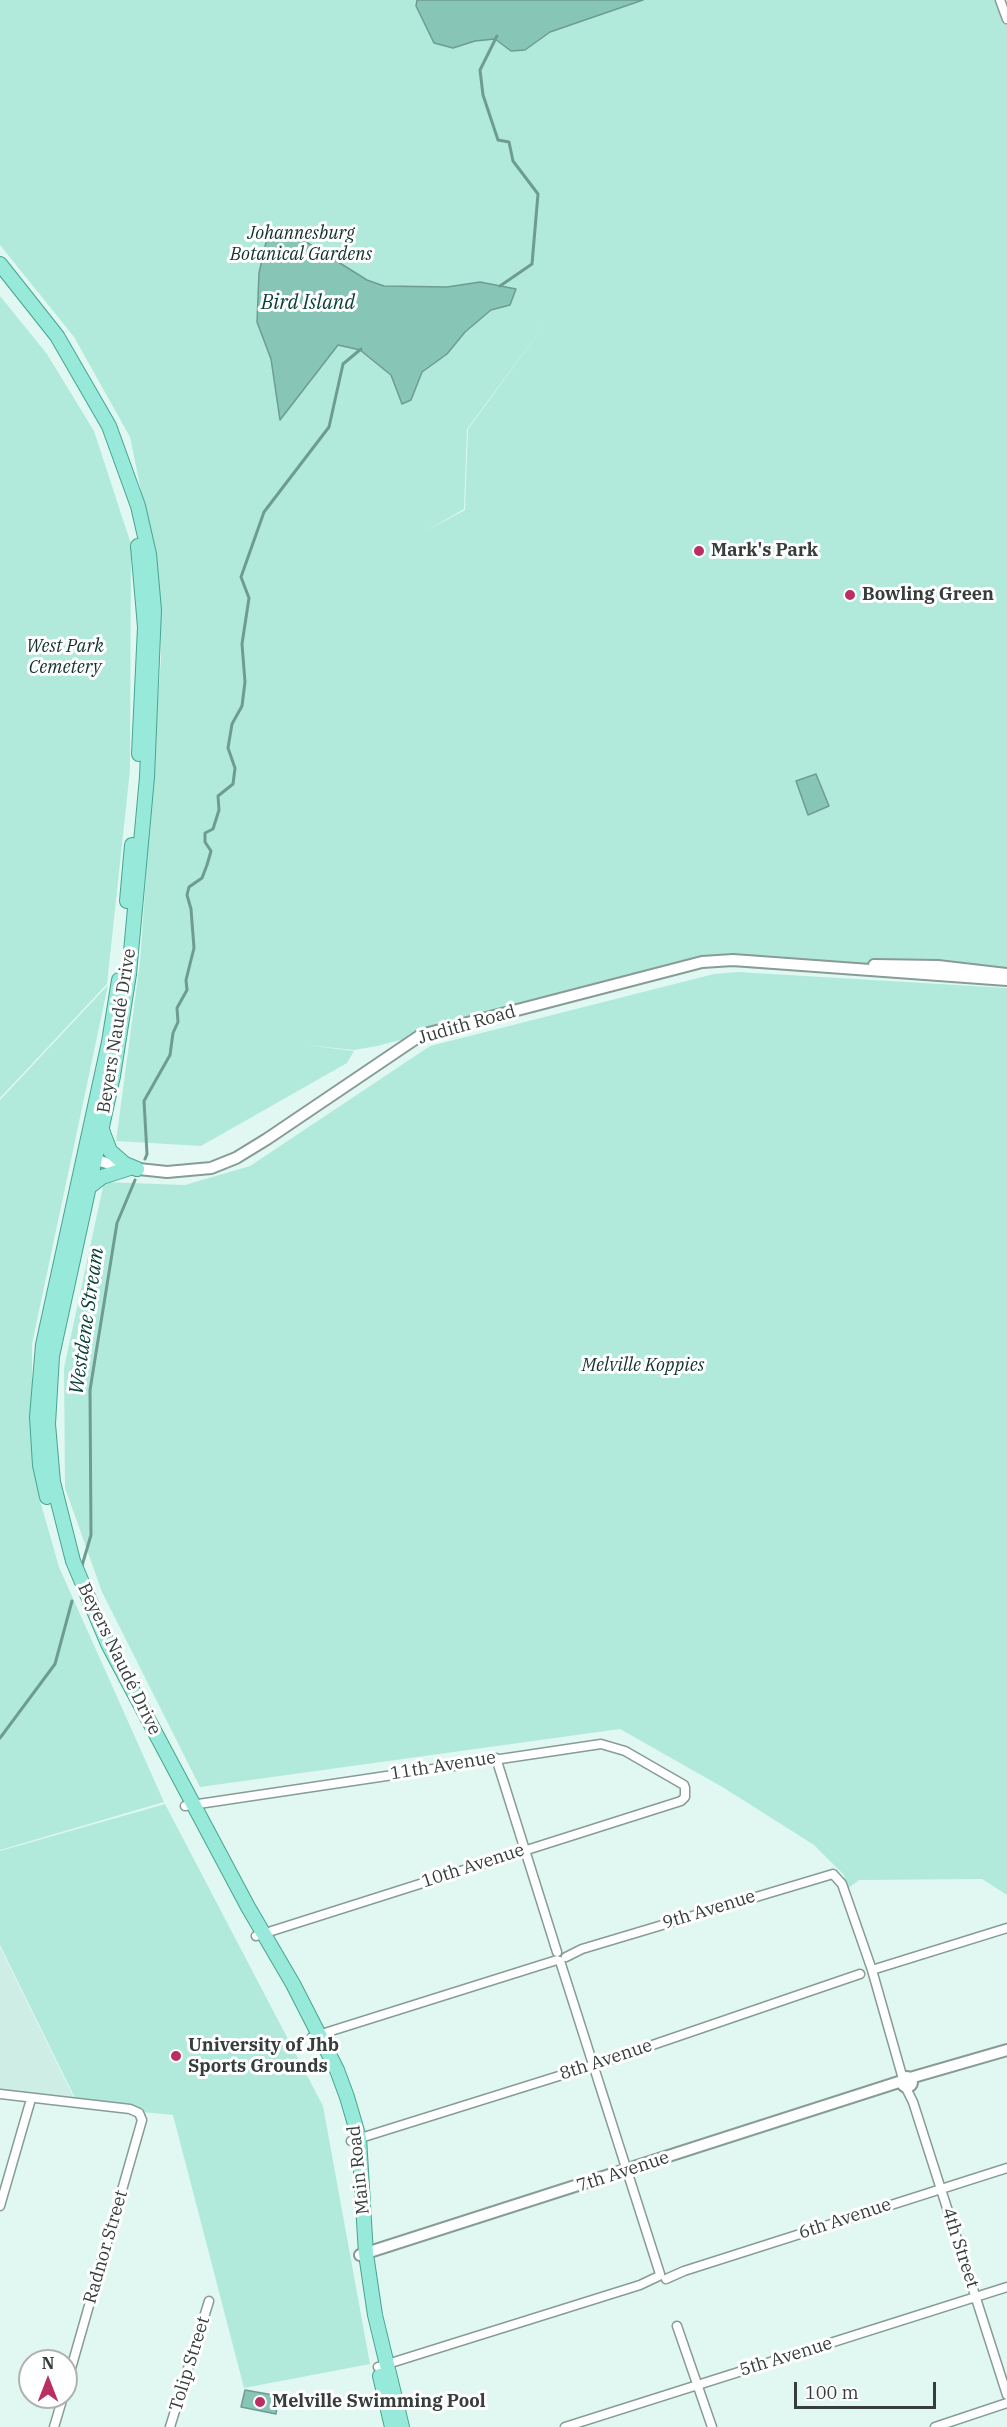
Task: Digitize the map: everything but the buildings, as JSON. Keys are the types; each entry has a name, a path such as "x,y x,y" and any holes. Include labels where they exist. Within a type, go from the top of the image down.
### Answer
{"main road":[{"name":"Beyers Naudé Drive","path":"0,264 57,336 109,426 138,507 152,576 153,677 139,876 121,1031 101,1128 89,1158 88,1188 52,1356 48,1424 53,1482 73,1561 96,1618 189,1805"},
{"name":"Beyers Naudé Drive","path":"0,277 36,321 87,402 126,496 140,558 145,627 124,934 109,1042 89,1158 43,1345 37,1417 40,1465 59,1542 80,1600 105,1655 189,1805"},
{"path":"101,1128 110,1151 133,1169"},
{"path":"88,1188 102,1177 133,1169"},
{"name":"Main Road","path":"189,1805 315,2036 355,2139 364,2301 402,2427"},
{"name":"Main Road","path":"383,2366 392,2427"}],"street":[{"path":"1000,0 1007,19"},
{"name":"Judith Road","path":"89,1158 133,1169 184,1172 211,1168 236,1158 408,1043 428,1033 708,961 733,960 847,967 922,965 1007,974"},
{"name":"Judith Road","path":"847,967 859,970 1007,980"},
{"name":"11th Avenue","path":"189,1805 601,1744 613,1746 684,1785 686,1793"},
{"path":"496,1758 663,2276"},
{"name":"10th Avenue","path":"259,1935 681,1801 686,1793"},
{"name":"9th Avenue","path":"315,2036 582,1949 828,1874 836,1876"},
{"name":"4th Street","path":"836,1876 842,1884 872,1970 1007,2395"},
{"path":"872,1970 1007,1928"},
{"name":"8th Avenue","path":"355,2139 594,2065 860,1974"},
{"name":"7th Avenue","path":"363,2255 1007,2050"},
{"path":"0,2094 31,2099 0,2206"},
{"name":"Radnor Street","path":"31,2099 135,2110 141,2117 141,2127 77,2349"},
{"name":"6th Avenue","path":"383,2366 1007,2168"},
{"name":"5th Avenue","path":"565,2427 1007,2287"},
{"name":"Tolip Street","path":"170,2427 209,2301"},
{"path":"677,2326 712,2427"},
{"path":"935,2427 1007,2403"},
{"path":"54,2427 59,2409"}],"shaded area":[{"path":"0,1947 78,2106 0,2093"}],"green space":[{"name":"Johannesburg Botanical Gardens","path":"0,0 999,0 1007,22 1007,984 697,965 377,1046 354,1050 306,1045 354,1051 347,1063 201,1146 116,1141 140,962 161,658 159,595 150,535 130,437 74,337 0,245","holes":["548,320 468,429 465,510 424,532 464,509 467,429"]},
{"name":"West Park Cemetery","path":"0,296 47,354 94,431 131,544 130,770 107,984 0,1098"},
{"name":"Melville Koppies","path":"738,972 1007,988 1007,1895 982,1879 859,1880 846,1890 844,1875 814,1845 724,1788 620,1729 200,1787 102,1592 65,1488 64,1368 104,1182 185,1185 250,1166 430,1046 714,974"},
{"path":"108,985 32,1344 32,1448 39,1497 59,1567 164,1802 0,1850 0,1100"},
{"name":"University of Jhb Sports Grounds","path":"165,1804 323,2106 370,2364 244,2388 173,2115 79,2106 0,1945 0,1851"}],"water":[{"path":"417,0 643,0 550,32 525,50 511,51 495,39 475,41 453,48 434,43 416,6"},
{"name":"Bird Island","path":"277,233 295,235 367,280 384,286 447,287 480,282 516,289 510,305 491,310 465,332 447,354 422,372 411,400 402,404 391,375 360,350 338,345 280,420 271,359 257,322 259,273 267,238"},
{"path":"816,774 829,806 808,815 796,781"},
{"name":"Melville Swimming Pool","path":"245,2390 279,2396 276,2414 241,2407"}],"waterway":[{"name":"Westdene Stream","path":"497,36 480,70 483,95 498,140 509,142 513,161 538,194 532,264 500,286"},
{"name":"Westdene Stream","path":"145,1159 147,1154 144,1101 170,1055 173,1033 178,1022 177,1008 187,990 186,980 194,948 191,909 187,895 189,887 202,878 207,865 211,851 205,842 205,833 213,829 219,810 218,796 233,784 235,768 228,748 232,724 242,706 245,682 242,644 249,598 241,577 264,512 329,427 343,364 361,349"},
{"name":"Westdene Stream","path":"81,1569 91,1535 90,1390 117,1223 135,1180"},
{"name":"Westdene Stream","path":"0,1738 55,1664 72,1601"}],"place":[{"name":"Mark's Park","path":"699,551"},
{"name":"Bowling Green","path":"850,595"},
{"name":"University of Jhb Sports Grounds","path":"176,2056"},
{"name":"Melville Swimming Pool","path":"260,2402"}]}
